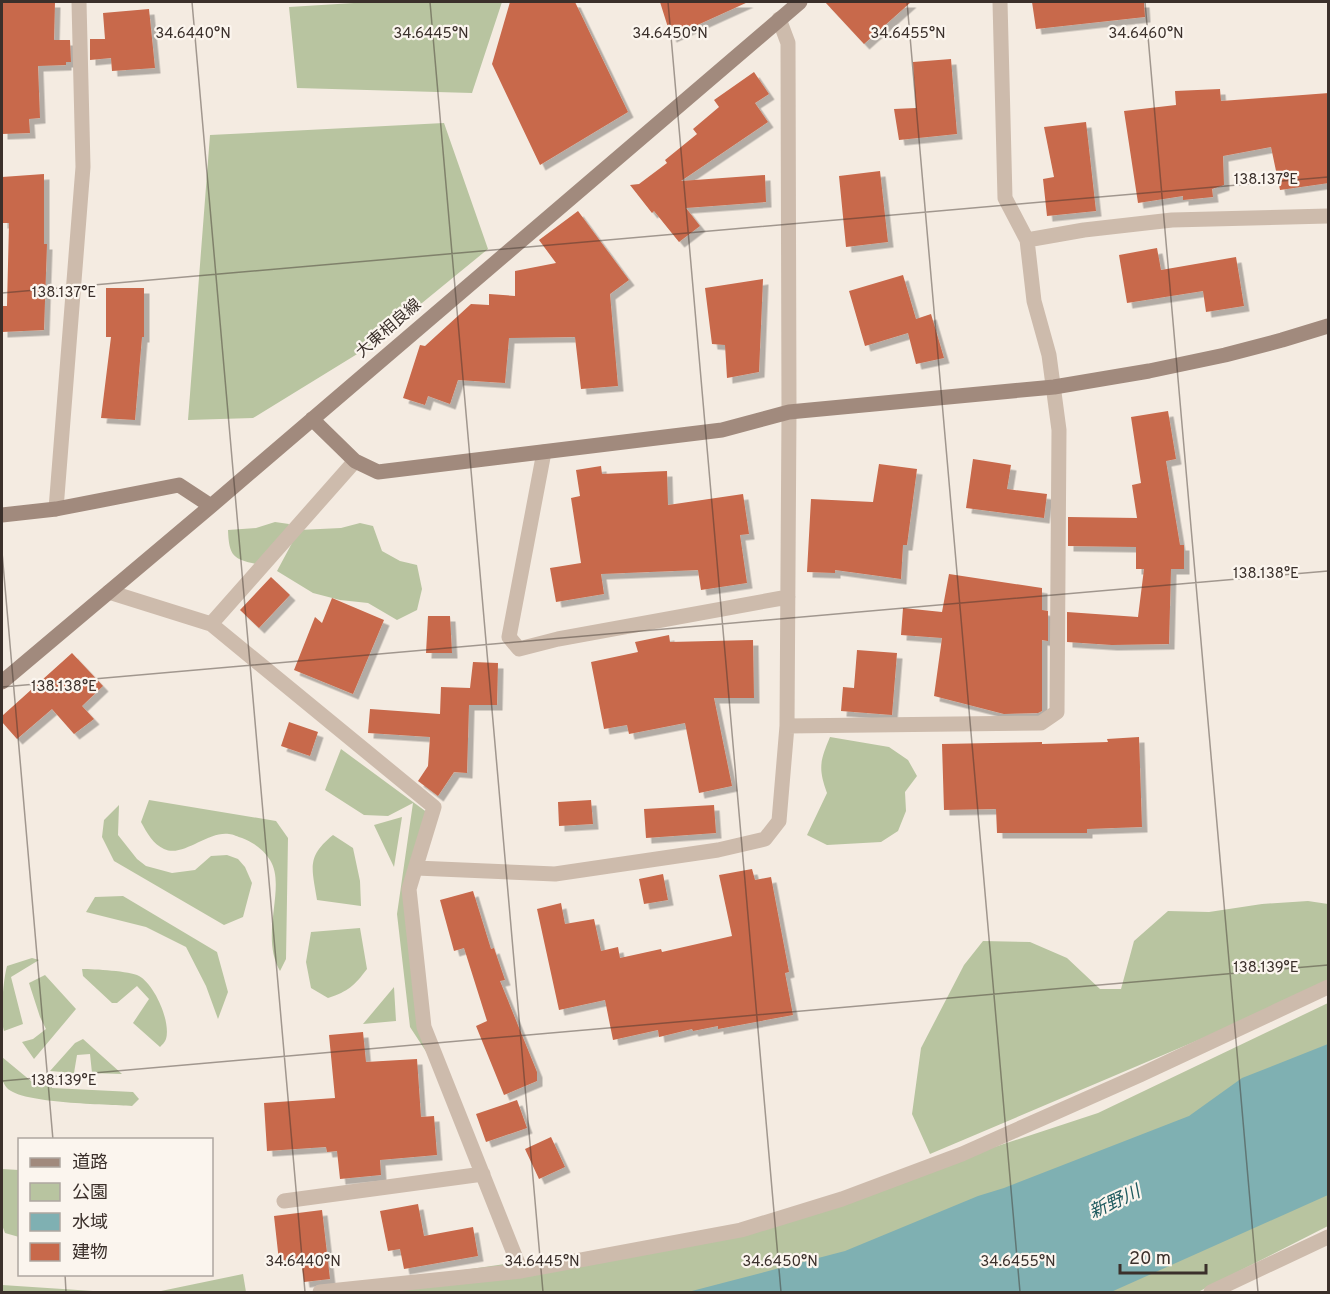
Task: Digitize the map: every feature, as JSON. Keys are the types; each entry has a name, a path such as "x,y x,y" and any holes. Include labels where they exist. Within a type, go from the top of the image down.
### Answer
{"street":[{"path":"56,509 83,167 78,2"},
{"name":"大東相良線","path":"2,682 800,2"},
{"path":"787,726 1041,723 1057,712 1059,430 1049,355 1034,301 1027,240 1005,198 999,2"},
{"path":"416,868 555,874 718,850 765,839 779,820 787,726 789,412 788,43 779,19"},
{"path":"1027,240 1084,230 1172,220 1329,216"},
{"path":"312,419 355,460 378,472 722,430 789,412 1054,387 1225,355 1329,326"},
{"path":"544,452 509,636 519,649 558,639 788,597"},
{"path":"211,624 355,460"},
{"path":"2,515 56,509 179,485 211,506"},
{"path":"109,592 211,624 434,807 408,889 424,1027 521,1271"},
{"path":"320,1293 521,1271 741,1230 842,1199 962,1154 1140,1075 1329,987"},
{"path":"284,1201 483,1174"},
{"path":"1211,1293 1329,1237"}],"green space":[{"path":"370,2 502,2 472,93 297,88 289,7"},
{"path":"444,123 488,249 367,348 253,418 188,420 210,135"},
{"path":"275,522 289,524 284,540 260,565 235,556 230,546 228,530 256,528"},
{"path":"360,523 373,526 382,551 400,561 417,565 422,589 417,610 397,620 368,603 340,600 313,593 277,571 299,530 341,528"},
{"path":"830,737 889,747 908,760 917,776 905,792 906,811 898,831 881,842 827,845 807,835 827,793 821,765"},
{"path":"341,749 432,816 409,889 427,1053 410,1027 397,914 413,803 388,816 364,815 325,790"},
{"path":"149,800 276,821 288,838 286,959 280,971 274,957 272,942 276,884 268,856 250,842 229,834 212,836 179,850 164,849 153,841 141,822"},
{"path":"119,805 118,835 137,859 146,866 172,873 195,870 211,856 227,855 238,859 245,867 252,883 243,917 224,925 114,861 102,837 104,820"},
{"path":"402,817 394,867 374,825"},
{"path":"333,835 353,848 360,881 361,906 317,900 313,864 318,850"},
{"path":"123,896 217,952 228,992 218,1019 206,986 186,947 146,927 86,912 95,897"},
{"path":"1308,901 1328,904 1328,985 930,1154 912,1114 921,1048 964,965 983,941 1030,942 1067,958 1100,989 1121,989 1134,941 1168,911 1209,912 1262,904"},
{"path":"360,928 367,969 346,990 328,998 311,988 306,962 311,932"},
{"path":"32,958 39,960 11,977 23,1024 4,1031 2,1000 7,966"},
{"path":"82,969 128,973 139,976 145,981 156,995 164,1014 167,1032 166,1039 161,1046 133,1023 149,999 137,986 117,1003 112,1003 83,976"},
{"path":"45,975 76,1009 34,1059 22,1042 33,1039 46,1029 29,983"},
{"path":"394,987 396,1021 363,1024"},
{"path":"1328,1003 1328,1226 1198,1292 311,1292 742,1230 1098,1113"},
{"path":"83,1039 122,1074 92,1073 90,1054 77,1055 74,1073 50,1071 75,1043"},
{"path":"2,1057 37,1086 49,1077 52,1088 133,1092 139,1099 132,1106 85,1104 29,1097 7,1088 2,1077"},
{"path":"2,1169 18,1170 18,1237 5,1233 2,1225"},
{"path":"243,1274 246,1292 108,1292 161,1291"},
{"path":"2,1285 108,1292 2,1292"}],"water":[{"name":"新野川","path":"1328,1044 1328,1195 1111,1292 688,1292 845,1251 978,1196 1189,1116 1242,1078"}],"building":[{"path":"2,2 55,2 54,40 70,40 71,62 66,62 66,65 38,66 40,118 29,119 30,133 2,134"},
{"path":"510,2 575,2 628,112 540,165 492,64"},
{"path":"660,2 748,2 671,37"},
{"path":"825,2 911,2 864,44"},
{"path":"1032,2 1144,2 1145,17 1036,29"},
{"path":"149,9 155,68 112,71 111,58 90,60 90,39 105,39 103,13"},
{"path":"951,59 957,134 899,140 894,109 916,108 913,62"},
{"path":"754,72 769,94 755,103 768,122 681,181 765,175 766,202 686,208 700,226 679,242 630,185 639,184 667,163 665,160 697,134 693,129 719,107 714,100"},
{"path":"1220,89 1221,101 1329,93 1329,183 1280,190 1271,147 1223,156 1224,185 1212,189 1213,197 1183,200 1183,196 1138,203 1124,111 1176,105 1175,91"},
{"path":"1086,122 1096,211 1047,216 1043,179 1054,177 1044,127"},
{"path":"880,171 888,242 846,247 839,176"},
{"path":"44,174 44,244 47,244 44,330 2,332 2,306 7,306 9,223 2,223 2,177"},
{"path":"578,211 629,280 610,294 618,386 581,389 575,337 509,338 505,383 458,380 450,404 428,396 425,405 403,398 420,345 425,346 471,304 489,305 489,294 515,296 515,271 556,263 539,240"},
{"path":"1157,248 1161,270 1236,257 1244,306 1206,312 1203,291 1127,303 1119,255"},
{"path":"903,275 916,319 931,314 944,358 916,364 908,333 865,346 849,291"},
{"path":"763,279 759,372 727,378 725,345 712,344 705,288"},
{"path":"106,288 144,288 144,337 142,337 135,420 101,418 111,337 106,337"},
{"path":"1168,411 1176,459 1166,461 1180,545 1184,545 1184,569 1171,569 1169,644 1112,645 1067,642 1067,612 1138,617 1144,569 1136,569 1136,547 1068,546 1068,517 1137,518 1132,485 1141,483 1131,417"},
{"path":"973,459 1011,465 1007,489 1047,494 1044,518 966,508"},
{"path":"879,464 917,469 907,545 903,545 901,579 835,570 835,573 807,572 811,499 873,502"},
{"path":"601,466 602,474 667,471 668,505 743,494 749,534 740,535 747,583 701,590 698,570 601,574 604,594 556,602 550,568 581,563 571,498 580,496 576,470"},
{"path":"949,574 1042,588 1042,610 1048,611 1048,641 1042,640 1042,711 1004,714 934,696 942,638 901,635 903,608 942,612"},
{"path":"271,577 290,595 259,628 240,610"},
{"path":"332,598 384,620 353,694 294,670 315,617 322,623"},
{"path":"428,616 450,616 452,653 426,653"},
{"path":"669,635 670,642 753,640 754,698 714,698 732,786 699,793 685,723 629,734 627,725 604,729 591,662 638,652 635,642"},
{"path":"857,650 897,653 892,715 841,711 843,687 854,688"},
{"path":"72,653 103,686 82,706 94,719 74,734 52,709 17,739 2,722 2,716"},
{"path":"473,662 498,663 497,705 469,705 467,773 454,772 438,796 418,781 428,766 430,737 368,733 370,709 440,714 441,687 470,688"},
{"path":"289,722 318,732 310,756 281,746"},
{"path":"1139,737 1142,827 1087,829 1087,833 997,833 996,809 944,810 942,744 1108,742 1107,739"},
{"path":"591,800 593,824 559,826 558,802"},
{"path":"714,805 716,833 646,838 644,809"},
{"path":"752,869 755,880 771,877 789,972 785,973 793,1015 718,1029 718,1026 693,1031 692,1029 659,1037 658,1030 613,1040 605,1000 559,1010 537,909 561,903 565,924 594,919 601,951 618,947 620,958 661,949 662,952 732,936 719,875"},
{"path":"663,874 668,900 644,904 639,879"},
{"path":"473,891 491,949 494,948 505,980 500,981 537,1072 537,1081 504,1095 476,1026 487,1021 464,948 454,951 440,900"},
{"path":"363,1032 366,1062 417,1059 421,1117 434,1116 437,1155 380,1160 381,1175 340,1179 337,1151 327,1152 326,1147 267,1151 264,1103 335,1098 329,1035"},
{"path":"517,1100 527,1128 486,1142 476,1114"},
{"path":"551,1137 565,1167 539,1179 525,1149"},
{"path":"418,1204 424,1236 473,1227 478,1256 404,1269 400,1249 388,1251 380,1211"},
{"path":"322,1210 330,1279 304,1282 301,1259 279,1261 274,1216"}]}
